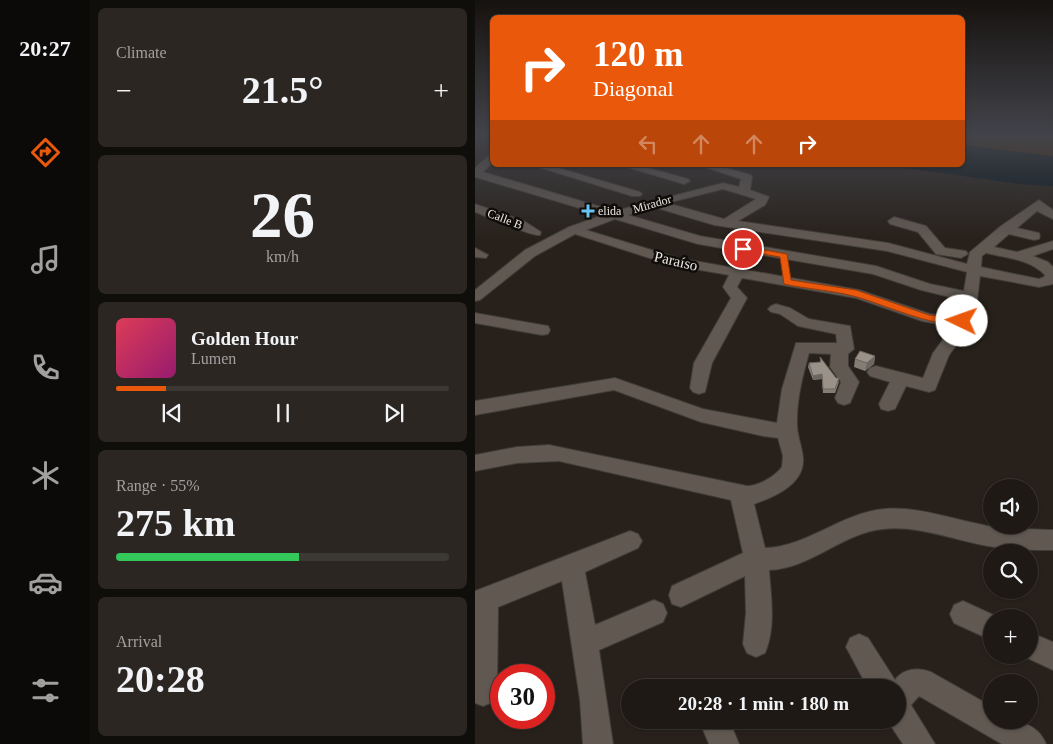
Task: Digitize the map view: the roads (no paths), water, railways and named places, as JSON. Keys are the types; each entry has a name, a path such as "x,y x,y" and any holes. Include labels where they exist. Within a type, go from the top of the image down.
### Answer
{"street":[{"path":"516,185 549,170"},
{"path":"553,170 635,194"},
{"path":"642,170 684,181"},
{"path":"721,170 748,177 744,190"},
{"path":"475,173 612,216 706,242 877,270 926,287 970,297"},
{"name":"Mirador","path":"475,297 527,254 574,230 612,216 654,203 723,186 744,190 761,195 764,198 761,202 726,223"},
{"path":"654,203 726,223 888,246 976,261 1022,256 1053,245"},
{"path":"876,372 929,386 941,353 950,343 957,322 967,317 976,261 1005,230 1037,205 1053,215"},
{"name":"Calle B","path":"475,208 520,224 535,232"},
{"path":"893,221 922,229 941,250 1039,284 1050,280 1052,274 1047,268 1022,256"},
{"name":"Paraíso","path":"574,230 656,257 856,293 913,314 957,322"},
{"path":"1005,230 1034,236"},
{"path":"784,232 787,282"},
{"path":"699,388 703,363 739,298 731,287 737,273"},
{"path":"475,463 532,452 559,453 752,495 778,483 789,474 794,456 787,432 793,378 802,347 846,349 844,330 804,323 785,311 777,309"},
{"path":"475,318 542,330"},
{"path":"840,349 839,367 850,382 844,398"},
{"path":"888,404 900,379"},
{"path":"475,408 615,384 701,415 763,429 787,432"},
{"path":"740,493 756,559 759,613 755,644"},
{"path":"681,594 756,559 768,560 793,553 854,525 882,518 928,522 988,536 1053,540"},
{"path":"483,692 480,602 630,541"},
{"path":"572,566 585,643 598,744"},
{"path":"585,643 654,614"},
{"path":"963,614 983,623"},
{"path":"859,647 879,679"},
{"path":"1038,649 1053,656"},
{"path":"906,688 908,685 921,682 1031,744"},
{"path":"906,723 920,744"},
{"path":"718,729 724,744"}],"place":[{"name":"elida","path":"588,211"}]}
